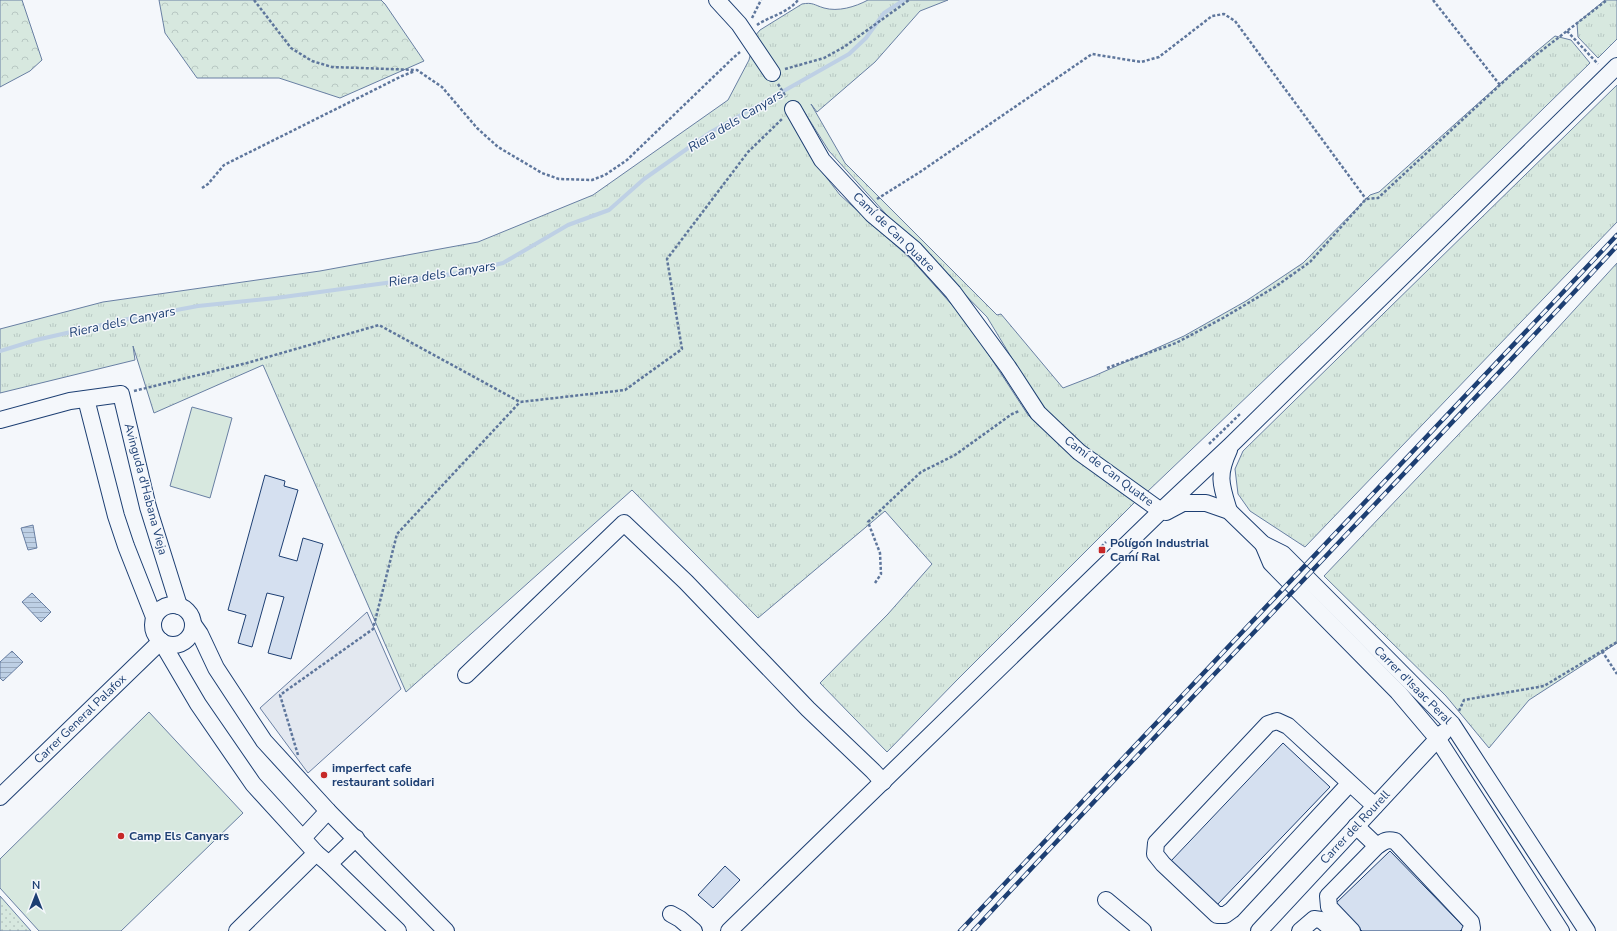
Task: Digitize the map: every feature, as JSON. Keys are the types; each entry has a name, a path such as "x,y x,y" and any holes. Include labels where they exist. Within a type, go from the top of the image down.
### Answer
{"street":[{"path":"717,0 749,38 772,73"},
{"path":"729,931 1231,445 1613,71"},
{"name":"Camí de Can Quatre","path":"793,109 822,160 865,206 915,250 953,292 1008,367 1038,413 1079,452 1157,515"},
{"path":"0,420 70,401 121,394"},
{"name":"Avinguda d'Habana Vieja","path":"121,394 148,507 179,606"},
{"path":"86,399 116,516 126,546 154,617"},
{"path":"1229,511 1221,486 1222,466 1231,445"},
{"path":"1157,515 1183,503 1206,503 1229,511"},
{"name":"Carrer d'Isaac Peral","path":"1229,511 1263,544 1283,554 1452,724 1587,931"},
{"path":"466,676 624,523 686,582 808,709 883,782"},
{"name":"Carrer d'Isaac Peral","path":"1263,544 1271,563 1398,692 1437,738 1561,931"},
{"path":"398,931 316,853 253,784 198,704 161,641 155,635 152,626 154,617 164,606 172,604 179,606 189,613 193,624 200,634 216,668 264,741 328,811 356,838 441,929"},
{"path":"161,641 169,645 178,644 186,640 192,633 193,624"},
{"name":"Carrer General Palafox","path":"0,797 161,641"},
{"path":"1350,783 1232,910 1225,915 1217,915 1163,864 1155,854 1156,843 1268,724 1277,721 1288,726 1350,783 1375,806"},
{"name":"Carrer del Rourell","path":"1264,929 1309,876 1437,738 1452,724"},
{"path":"303,838 328,811"},
{"path":"1356,826 1377,846"},
{"path":"329,864 356,838"},
{"path":"1328,896 1383,841 1395,841 1471,922 1472,928 1470,931"},
{"path":"237,931 316,853"},
{"path":"1309,876 1328,896 1329,907 1352,931"},
{"path":"1106,900 1142,931"},
{"path":"671,914 680,919 694,931"},
{"path":"1300,931 1314,919 1321,920 1334,931"}],"path":[{"path":"254,0 291,48 312,61 332,67 417,70 442,87 476,128 498,147 542,173 559,180 592,180 605,175 627,160 733,58 765,20 784,12 798,0"},
{"path":"121,394 247,364 379,325 520,402 625,390 682,349 667,259 748,152 793,109 772,73 824,58 844,47 909,0"},
{"path":"1433,0 1500,85"},
{"path":"1107,368 1176,343 1223,318 1275,287 1310,262 1366,199 1378,198 1514,72 1606,0"},
{"path":"865,206 920,172 1092,54 1141,62 1159,56 1212,16 1224,14 1235,21 1366,199"},
{"path":"1567,31 1613,71"},
{"path":"202,188 208,184 224,165 402,76 417,70"},
{"path":"298,755 280,695 373,629 397,534 520,402"},
{"path":"875,583 881,574 880,553 868,522 921,472 955,455 1012,414 1033,405"},
{"path":"1452,724 1464,700 1544,686 1617,642"},
{"path":"1602,651 1617,674"}],"green space":[{"path":"0,0 22,0 42,60 30,71 0,87"},
{"path":"159,0 381,0 424,61 340,98 279,78 197,78 165,33"},
{"path":"868,0 948,0 920,11 875,62 817,112 811,104 845,163 997,315 1001,314 1063,388 1094,376 1184,336 1246,301 1303,263 1370,195 1379,192 1555,36 1571,40 1590,63 1320,327 1147,492 1074,441 1039,403 987,317 885,213 829,151 798,102 786,109 819,168 840,195 912,260 968,323 1028,415 1056,441 1137,500 887,752 820,683 888,614 932,564 885,511 758,618 632,490 406,692 263,365 154,413 133,346 135,360 0,393 0,329 103,302 320,271 478,242 593,195 728,100 749,60 755,36 760,30 802,4 806,3 829,9 841,9 858,5"},
{"path":"1605,0 1617,0 1617,39 1598,58 1578,37 1577,23"},
{"path":"1617,85 1617,222 1305,547 1250,511 1238,494 1235,469 1243,451"},
{"path":"1617,263 1617,643 1529,700 1489,748 1446,696 1324,576 1514,376"},
{"path":"192,407 232,418 210,498 170,486"},
{"name":"Camp Els Canyars","path":"149,712 243,813 121,931 39,931 0,888 0,859"},
{"path":"0,896 31,931 0,931"}],"shaded area":[{"path":"367,612 401,689 308,773 260,708"}],"water":[{"path":"33,525 37,548 28,550 21,528"},
{"path":"32,593 51,612 41,622 22,602"},
{"path":"12,651 23,662 3,681 0,678 0,662"}],"building":[{"path":"265,475 285,481 284,486 298,490 279,556 297,561 303,538 323,544 291,659 268,653 284,597 267,593 252,647 238,643 246,615 228,610"},
{"path":"1283,743 1330,787 1216,906 1170,862"},
{"path":"1390,851 1464,927 1460,931 1362,931 1335,904"},
{"path":"725,866 740,880 713,908 698,895"}],"waterway":[{"name":"Riera dels Canyars","path":"0,351 36,340 128,319 198,306 276,298 466,272 503,263 568,225 609,210 644,179 711,132 849,54 866,38 884,13 904,0"}],"railway":[{"path":"960,931 1617,235"},
{"path":"973,931 1457,418 1617,246"}],"place":[{"name":"Polígon Industrial Camí Ral","path":"1102,550"},
{"name":"imperfect cafe restaurant solidari","path":"324,775"},
{"name":"Camp Els Canyars","path":"121,836"}]}
